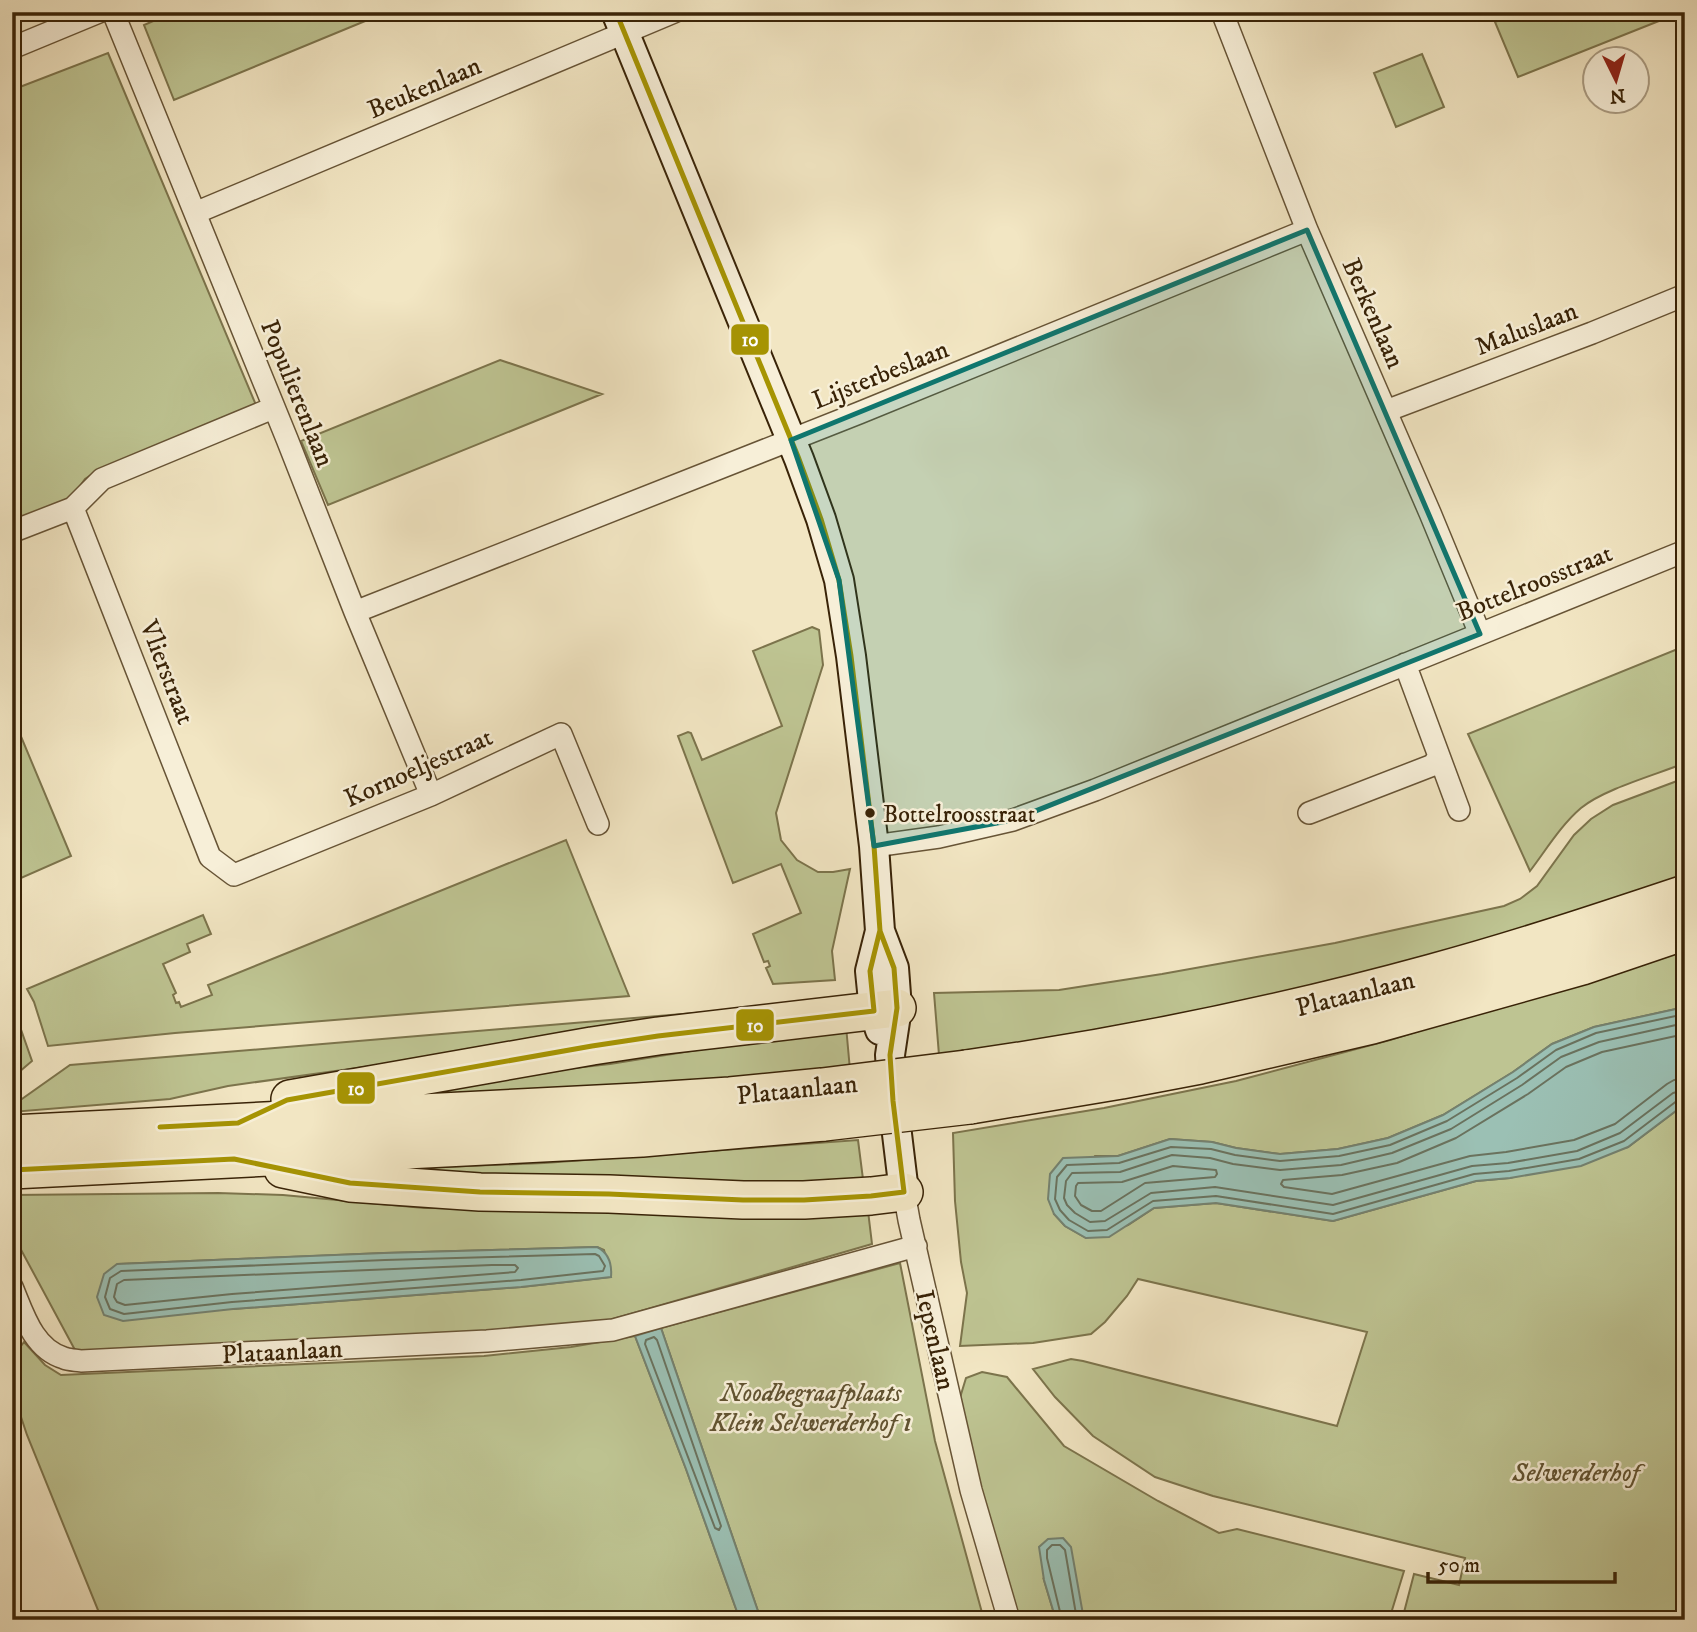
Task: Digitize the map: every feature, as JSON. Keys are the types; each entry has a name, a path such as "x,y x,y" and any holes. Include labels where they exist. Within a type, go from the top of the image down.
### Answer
{"highway":[{"name":"Plataanlaan","path":"968,1087 1039,1059 1300,1007 1434,973 1685,894"},
{"name":"Plataanlaan","path":"12,1170 642,1138 823,1105 968,1087 1121,1080 1200,1065 1466,1000 1582,966 1685,931"},
{"path":"238,1123 287,1100 592,1046 885,1009"},
{"name":"Plataanlaan","path":"12,1134 730,1096 823,1105"},
{"path":"234,1158 349,1183 480,1192 743,1200 804,1200 904,1192"}],"street":[{"path":"12,48 99,12"},
{"name":"Populierenlaan","path":"113,12 431,796"},
{"name":"Beukenlaan","path":"195,213 621,22 674,12"},
{"name":"Berkenlaan","path":"1222,12 1307,230 1480,634"},
{"name":"Iepenlaan","path":"621,22 791,440 821,519 839,580 874,846 880,931 870,971 885,1009 904,1192 971,1490 1009,1620"},
{"name":"Lijsterbeslaan","path":"355,612 791,440 1307,230"},
{"name":"Maluslaan","path":"1386,411 1685,295"},
{"path":"19,529 73,508 102,479 273,408"},
{"name":"Vlierstraat","path":"73,508 210,857"},
{"name":"Bottelroosstraat","path":"874,846 939,837 1013,820 1096,790 1685,551"},
{"path":"1405,664 1460,810"},
{"name":"Kornoeljestraat","path":"210,857 234,875 431,796 561,734 598,824"},
{"path":"1309,813 1433,765 1439,756"},
{"name":"Plataanlaan","path":"12,1287 38,1340 62,1358 80,1361 487,1341 613,1329 916,1246"}],"highlighted area":[{"path":"1307,230 1480,634 1013,820 874,846 839,580 791,440"}],"green space":[{"path":"174,12 387,12 174,100 144,25"},
{"path":"1518,12 1679,12 1596,46 1582,46 1582,52 1518,77 1495,22"},
{"path":"108,53 256,405 99,470 85,479 70,500 12,527 12,90"},
{"path":"1422,54 1444,107 1396,127 1374,73"},
{"path":"500,360 602,394 328,505 301,441"},
{"path":"812,627 819,630 823,665 776,813 781,840 797,860 818,872 850,869 832,951 835,980 773,984 766,968 770,966 768,961 764,962 753,934 801,913 781,864 733,883 678,736 691,733 702,760 782,726 753,651"},
{"path":"1685,646 1685,763 1591,801 1567,822 1530,871 1468,734"},
{"path":"12,715 71,856 12,882"},
{"path":"1685,778 1685,876 1465,946 1244,1004 1117,1029 939,1055 934,993 1059,990 1335,943 1504,906 1520,899 1537,886 1574,835 1591,819 1613,805"},
{"path":"566,840 629,996 48,1046 27,989 203,915 211,934 187,944 190,952 163,964 176,993 173,995 176,1003 179,1002 181,1007 212,995 208,985"},
{"name":"Selwerderhof","path":"1685,942 1685,1007 1594,1027 1552,1044 1513,1072 1443,1115 1388,1138 1338,1149 1280,1154 1212,1142 1170,1139 1118,1156 1095,1156 1054,1214 1065,1226 1086,1238 1128,1225 1154,1208 1216,1203 1333,1221 1476,1181 1510,1178 1628,1147 1685,1104 1685,1620 1402,1620 1414,1574 1459,1585 1465,1558 1213,1496 1155,1477 1093,1436 1055,1397 1033,1369 1071,1359 1083,1361 1337,1426 1367,1332 1138,1279 1105,1322 1091,1334 1033,1343 960,1346 967,1293 955,1201 953,1133 1104,1108 1236,1081 1390,1040 1531,996"},
{"path":"838,1001 228,1086 170,1099 12,1112 12,1106 70,1065"},
{"path":"12,1004 32,1061 12,1078"},
{"path":"846,1026 850,1070 595,1091 320,1097 610,1064"},
{"path":"858,1140 864,1187 677,1188 392,1169 544,1163"},
{"path":"218,1193 283,1195 424,1208 868,1211 872,1244 606,1321 472,1335 138,1351 75,1350 12,1233 12,1195","holes":["597,1247 604,1250 611,1277 521,1287 233,1309 118,1264 384,1253"]},
{"name":"Noodbegraafplaats Klein Selwerderhof 1","path":"900,1263 935,1441 984,1620 761,1620 661,1328"},
{"path":"635,1336 740,1620 102,1620 27,1435 12,1390 12,1358 24,1342 45,1365 61,1375 484,1356 571,1347"},
{"path":"982,1372 1007,1377 1064,1446 1219,1533 1237,1529 1404,1571 1389,1620 1084,1620 1081,1607 1044,1580 1056,1620 1018,1620 982,1495 959,1401 966,1378"}],"water":[{"path":"1685,1007 1685,1104 1628,1147 1581,1166 1476,1181 1333,1221 1216,1203 1154,1208 1109,1237 1086,1238 1065,1226 1054,1214 1048,1199 1050,1174 1063,1158 1118,1156 1170,1139 1212,1142 1280,1154 1338,1149 1388,1138 1443,1115 1513,1072 1552,1044 1594,1027"},
{"path":"597,1247 609,1260 611,1277 123,1321 104,1315 97,1297 104,1274 117,1264"},
{"path":"661,1328 761,1620 740,1620 635,1336"},
{"path":"1063,1538 1071,1547 1084,1620 1056,1620 1044,1580 1039,1547 1048,1539"}],"transit line":[{"name":"10","path":"12,1170 234,1159 350,1183 480,1192 743,1200 804,1200 904,1192 890,1055 897,1008 894,968 880,931 874,846 839,580 799,459 616,12"},
{"name":"10","path":"160,1127 238,1123 287,1100 592,1046 874,1011 870,971 880,930"}],"place":[{"name":"Bottelroosstraat","path":"870,813"}]}
